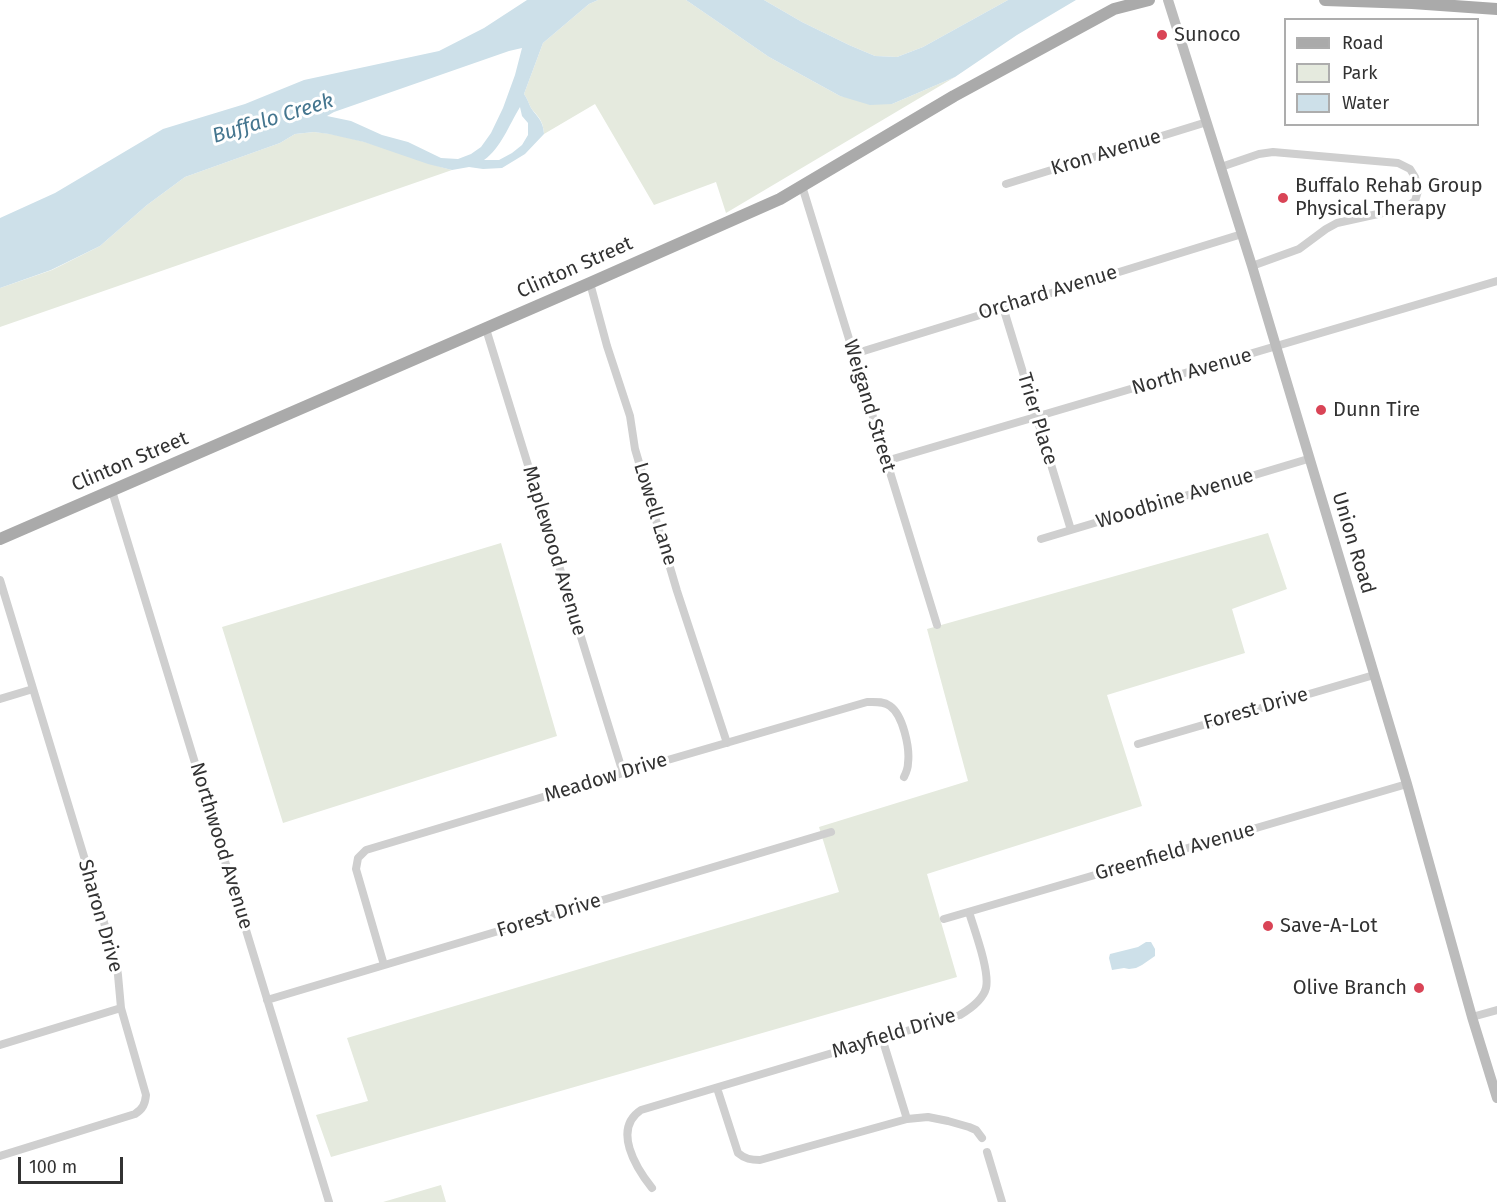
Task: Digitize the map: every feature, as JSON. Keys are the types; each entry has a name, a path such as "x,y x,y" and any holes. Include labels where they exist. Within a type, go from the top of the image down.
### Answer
{"main road":[{"name":"Clinton Street","path":"0,539 780,199 954,96 1114,9 1149,0"},
{"name":"Union Road","path":"1168,0 1252,266 1407,784 1497,1098"},
{"path":"1325,0 1497,9"}],"street":[{"name":"Kron Avenue","path":"1006,184 1207,122"},
{"path":"1221,167 1259,154 1273,152 1398,163 1410,169 1415,177 1418,191 1415,201 1405,208 1337,223 1299,249 1252,266"},
{"name":"Weigand Street","path":"802,186 937,625"},
{"name":"Orchard Avenue","path":"854,354 1242,234"},
{"name":"North Avenue","path":"886,461 1497,281"},
{"name":"Lowell Lane","path":"590,283 607,346 630,416 635,449 677,591 727,743"},
{"name":"Trier Place","path":"1004,307 1071,530"},
{"name":"Maplewood Avenue","path":"486,329 623,773"},
{"name":"Woodbine Avenue","path":"1041,539 1308,459"},
{"name":"Northwood Avenue","path":"112,491 329,1202"},
{"name":"Sharon Drive","path":"0,580 116,962 121,1008 146,1095 146,1102 135,1114 0,1156"},
{"name":"Forest Drive","path":"1138,744 1374,675"},
{"path":"0,699 33,688"},
{"name":"Meadow Drive","path":"384,965 356,869 358,858 366,850 867,702 879,702 891,706 900,719 907,740 908,763 904,777"},
{"name":"Greenfield Avenue","path":"944,919 1407,784"},
{"name":"Forest Drive","path":"267,1000 831,832"},
{"name":"Mayfield Drive","path":"652,1188 639,1172 627,1137 631,1119 641,1110 960,1015 972,1008 986,988 986,977 969,912"},
{"path":"0,1045 121,1008"},
{"path":"1472,1017 1497,1010"},
{"path":"882,1038 907,1119"},
{"path":"717,1088 738,1153 752,1160 760,1160 907,1119 928,1117 948,1121 976,1130 982,1138"},
{"path":"987,1152 1002,1202"}],"green space":[{"path":"598,0 686,0 769,57 840,96 892,104 955,77 726,213 716,182 654,205 595,104 544,134 542,122 524,94 543,43 589,4"},
{"path":"764,0 1008,0 923,47 897,57 875,56 849,45"},
{"path":"314,132 349,138 452,170 0,327 0,288 52,270 100,246 147,205 185,177 280,143 295,134"},
{"path":"1268,533 1287,589 1232,609 1245,653 1107,695 1142,806 927,874 957,977 331,1157 316,1115 368,1101 347,1038 839,892 819,827 968,781 927,629"},
{"path":"501,543 557,736 283,823 222,627"},
{"path":"441,1185 446,1202 383,1202"}],"water":[{"name":"Buffalo Creek","path":"527,0 598,0 589,4 543,43 524,94 541,122 544,134 525,154 502,168 469,167 452,170 364,142 314,132 295,134 280,143 185,177 147,205 100,246 51,270 0,288 0,218 55,193 163,129 245,104 304,80 439,51 484,28","holes":["522,48 503,108 491,133 481,147 458,159 441,158 408,142 382,135 351,121 327,116","520,107 522,116 528,123 528,135 522,145 499,160 484,160 500,143"]},
{"path":"686,0 764,0 849,45 875,56 897,57 923,47 1008,0 1076,0 1017,35 955,77 892,104 870,105 840,96 769,57"},
{"path":"1151,942 1155,949 1155,956 1136,968 1112,970 1110,954 1138,947"}],"place":[{"name":"Sunoco","path":"1162,35"},
{"name":"Buffalo Rehab Group Physical Therapy","path":"1283,198"},
{"name":"Dunn Tire","path":"1321,410"},
{"name":"Save-A-Lot","path":"1268,926"},
{"name":"Olive Branch","path":"1419,988"}]}
